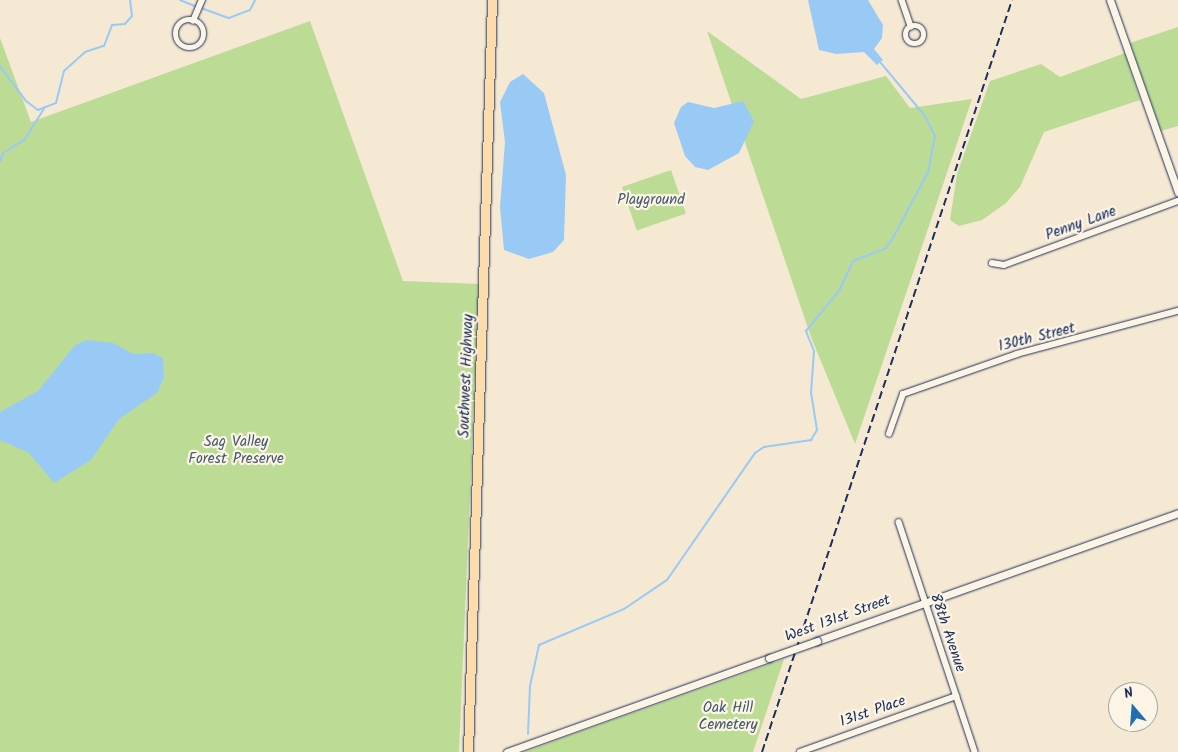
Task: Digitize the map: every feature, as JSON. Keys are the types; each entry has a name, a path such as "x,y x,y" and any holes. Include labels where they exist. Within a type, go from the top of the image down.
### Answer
{"main road":[{"name":"Southwest Highway","path":"468,752 492,0"}],"street":[{"path":"193,21 197,5 202,0"},
{"path":"902,0 911,26"},
{"path":"1110,0 1178,192"},
{"path":"193,21 202,28 204,37 199,45 187,48 176,34 179,24 193,21"},
{"name":"Penny Lane","path":"992,262 1004,265 1178,201"},
{"name":"130th Street","path":"889,434 904,394 1017,354 1178,311"},
{"name":"West 131st Street","path":"507,752 1178,513"},
{"name":"88th Avenue","path":"899,522 924,603 975,752"},
{"name":"131st Place","path":"800,752 956,696"}],"green space":[{"name":"Sag Valley Forest Preserve","path":"310,21 403,281 479,284 459,752 0,752 0,38 31,122"},
{"path":"1178,27 1178,126 1161,131 1130,43"},
{"path":"707,31 801,99 886,76 910,108 972,99 855,444 811,337"},
{"path":"1125,53 1140,100 1044,132 1020,187 1006,203 982,220 959,226 950,220 957,174 990,81 1041,64 1060,77"},
{"name":"Playground","path":"671,170 686,213 637,230 622,187"},
{"name":"Oak Hill Cemetery","path":"784,659 753,752 525,752 568,736"}],"water":[{"path":"808,0 868,0 883,25 882,38 874,49 883,60 877,65 864,52 836,54 819,50"},
{"path":"523,74 544,93 566,175 564,240 553,252 529,259 504,250 500,207 505,142 500,102 510,82"},
{"path":"743,101 754,121 739,153 708,170 695,167 685,156 674,123 681,107 688,102 714,108"},
{"path":"87,340 113,343 134,354 153,353 163,358 164,377 157,393 119,419 91,460 54,483 29,453 0,440 0,412 38,391 75,345"}],"waterway":[{"path":"0,66 26,101 38,110 56,103 64,71 85,52 104,46 112,25 125,24 132,16 130,0"},
{"path":"180,0 197,7"},
{"path":"201,8 229,18 250,10 255,0"},
{"path":"528,734 530,686 539,645 624,609 667,580 755,453 764,447 811,440 817,430 811,393 814,351 806,331 839,291 853,261 885,249 893,238 928,172 935,136 925,116 880,62"},
{"path":"0,162 3,153 25,139 45,107"}],"railway":[{"path":"762,752 1012,0"}]}
